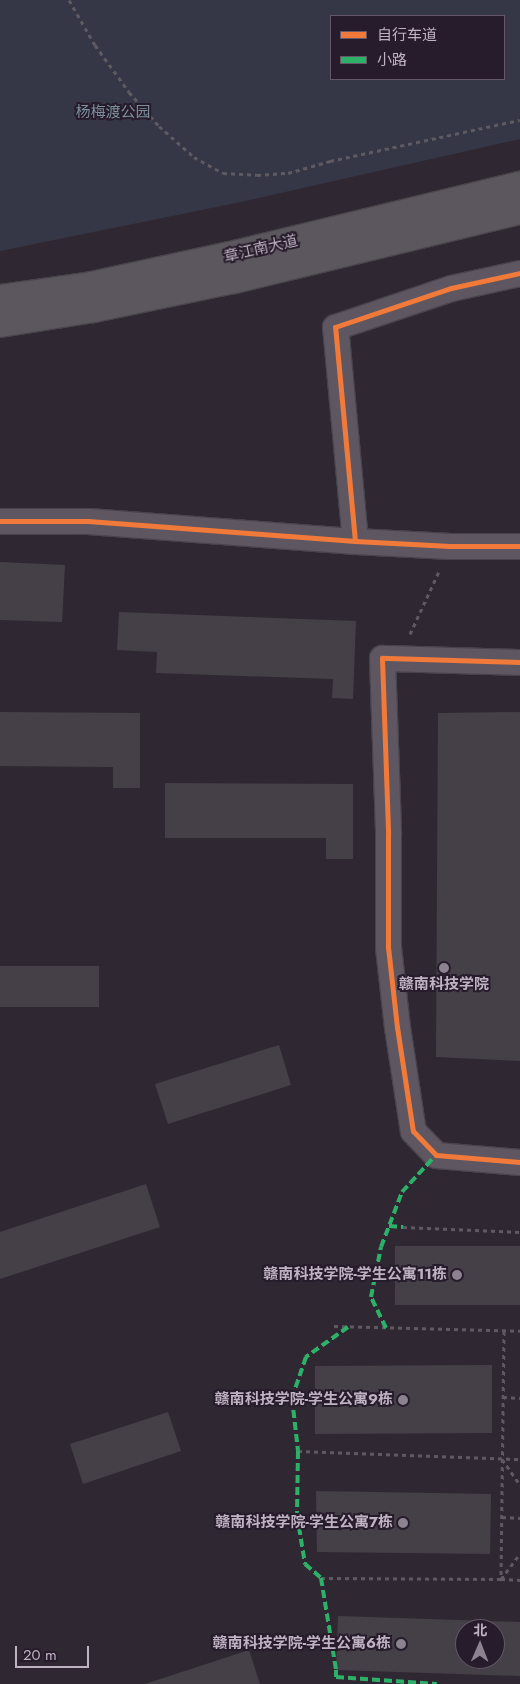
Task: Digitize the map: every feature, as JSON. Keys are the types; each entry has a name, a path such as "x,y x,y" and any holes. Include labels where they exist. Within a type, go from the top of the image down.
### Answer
{"main road":[{"name":"章江南大道","path":"0,299 92,286 230,256 520,186"},
{"name":"章江南大道","path":"0,323 94,308 234,279 520,210"}],"street":[{"path":"355,541 335,327 451,288 520,273"},
{"path":"0,521 88,521 355,541 450,546 520,546"},
{"path":"520,662 382,658 388,834 388,947 397,1027 414,1131 436,1155 520,1162"}],"path":[{"path":"69,0 95,45 135,99 159,126 194,157 223,173 257,175 288,173 330,161 520,120"},
{"path":"399,659 450,546"},
{"path":"403,1227 520,1232"},
{"path":"334,1326 520,1331"},
{"path":"501,1579 504,1331"},
{"path":"503,1398 520,1398"},
{"path":"298,1451 520,1459"},
{"path":"502,1458 520,1485"},
{"path":"502,1517 520,1518"},
{"path":"501,1579 520,1554"},
{"path":"321,1578 520,1580"}],"green space":[{"name":"杨梅渡公园","path":"0,0 520,0 520,139 236,203 0,251"}],"building":[{"path":"0,562 65,565 62,622 0,620"},
{"path":"119,612 356,621 353,699 332,698 333,679 156,673 157,652 117,650"},
{"path":"0,712 140,713 140,788 113,788 113,767 0,766"},
{"path":"520,712 520,1061 436,1057 438,713"},
{"path":"165,783 353,784 353,859 326,859 326,838 165,838"},
{"path":"0,966 99,966 99,1007 0,1007"},
{"path":"279,1045 291,1085 168,1124 155,1084"},
{"path":"146,1184 160,1227 0,1279 0,1232"},
{"name":"赣南科技学院-学生公寓11栋","path":"395,1246 520,1246 520,1305 395,1305"},
{"name":"赣南科技学院-学生公寓9栋","path":"492,1365 492,1433 315,1434 315,1366"},
{"path":"168,1412 181,1451 83,1484 70,1444"},
{"name":"赣南科技学院-学生公寓7栋","path":"316,1491 491,1494 490,1554 317,1552"},
{"name":"赣南科技学院-学生公寓6栋","path":"338,1616 455,1620 455,1669 505,1669 505,1622 520,1622 520,1676 336,1670"},
{"path":"249,1650 260,1684 145,1684"}],"marked path":[{"path":"386,1328 371,1297 381,1247 402,1192 436,1155"},
{"path":"389,1226 403,1227"},
{"path":"348,1327 306,1357 292,1398 298,1451 297,1515 305,1564 321,1578 336,1677 437,1684"}],"cycle path":[{"path":"355,541 335,327 451,288 520,273"},
{"path":"0,521 88,521 355,541 450,546 520,546"},
{"path":"520,662 382,658 388,834 388,947 397,1027 413,1131 436,1155 520,1162"}],"place":[{"name":"赣南科技学院","path":"444,968"},
{"name":"赣南科技学院-学生公寓11栋","path":"457,1275"},
{"name":"赣南科技学院-学生公寓9栋","path":"403,1400"},
{"name":"赣南科技学院-学生公寓7栋","path":"403,1523"},
{"name":"赣南科技学院-学生公寓6栋","path":"401,1644"}]}
